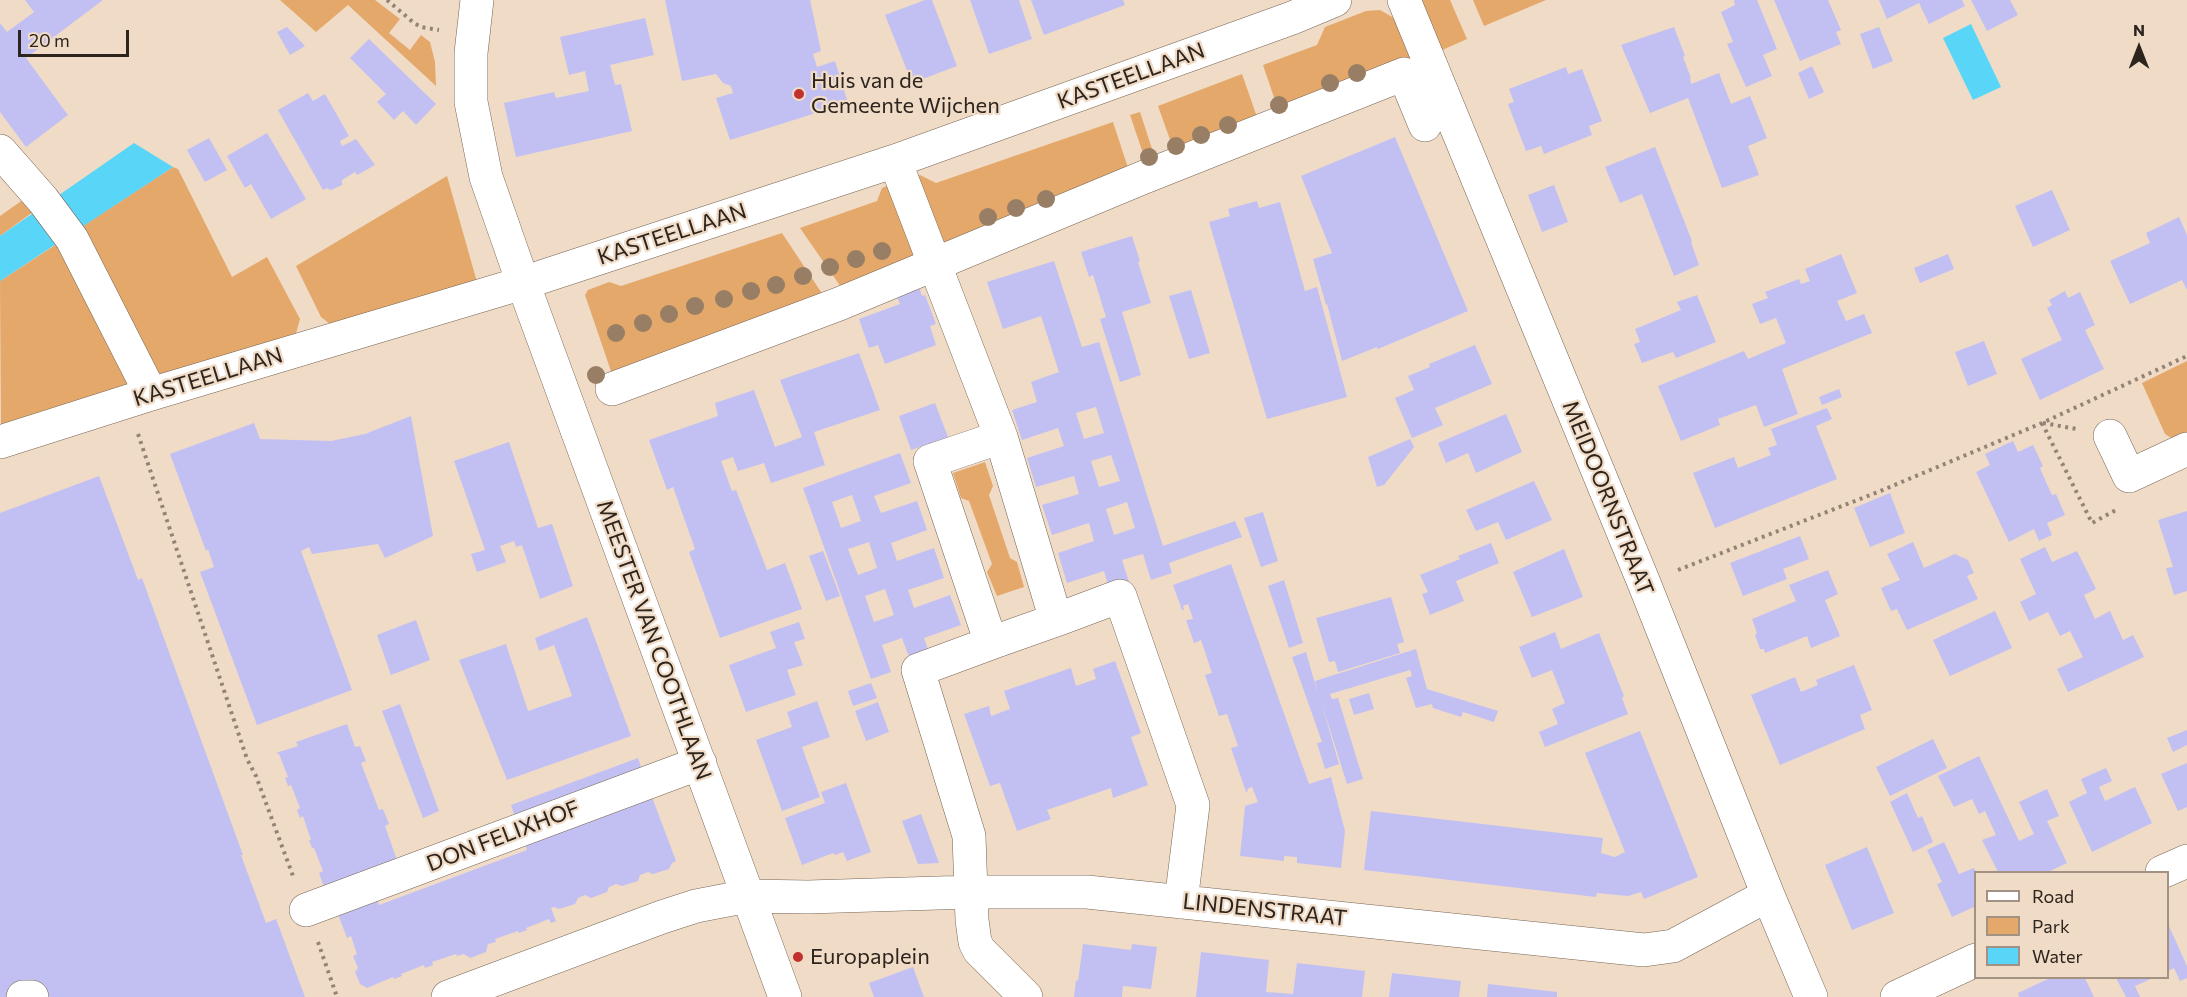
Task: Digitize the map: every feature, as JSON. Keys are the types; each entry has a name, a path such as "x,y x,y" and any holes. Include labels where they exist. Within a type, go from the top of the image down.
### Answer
{"street":[{"name":"MEESTER VAN COOTHLAAN","path":"477,0 470,86 477,140 495,206 785,997"},
{"name":"KASTEELLAAN","path":"0,442 523,283 895,161 1289,9 1335,0"},
{"name":"MEIDOORNSTRAAT","path":"1404,0 1644,583 1768,896 1811,997"},
{"path":"612,388 839,304 1142,178 1404,74 1425,124"},
{"path":"0,151 43,200 72,239 139,398"},
{"path":"895,161 1001,437 1056,620"},
{"path":"2110,436 2129,476 2187,449"},
{"path":"990,643 930,462 1001,437"},
{"path":"1026,997 979,951 973,931 969,836 918,670 1120,596 1193,805 1181,902"},
{"name":"DON FELIXHOF","path":"306,910 700,763"},
{"path":"2166,871 2187,861"},
{"name":"LINDENSTRAAT","path":"748,896 1087,892 1644,950 1673,946 1768,896"},
{"path":"448,997 662,917 696,906 748,896"},
{"path":"1897,997 1974,961"},
{"path":"23,997 32,997"}],"path":[{"path":"387,0 421,27 473,32"},
{"path":"1644,583 1889,487 2042,423 2187,356"},
{"path":"139,398 247,759 256,776 338,997"}],"green space":[{"path":"280,0 375,0 400,19 389,33 410,50 421,35 430,42 435,62 436,86 348,5 316,32"},
{"path":"1421,0 1450,0 1467,39 1438,52"},
{"path":"1473,0 1546,0 1484,26"},
{"path":"1380,10 1394,18 1412,63 1281,118 1263,65 1317,45 1325,27 1366,11"},
{"path":"1242,74 1257,117 1177,159 1158,106"},
{"path":"1140,112 1158,167 1149,171 1130,115"},
{"path":"1113,122 1131,177 940,255 912,178 920,175 936,183"},
{"path":"173,167 178,169 232,277 267,257 300,319 295,337 167,378 145,364 80,228"},
{"path":"447,176 477,282 330,324 321,317 296,266"},
{"path":"889,185 921,259 843,290 800,228 877,201 882,188"},
{"path":"27,197 37,209 0,236 0,216"},
{"path":"782,233 825,298 614,380 585,295 588,290 609,282 621,286"},
{"path":"63,240 129,387 1,425 0,281"},
{"path":"2187,361 2187,437 2173,439 2165,434 2142,383"},
{"path":"985,462 993,486 989,495 1010,558 1017,562 1024,587 997,596 987,572 992,564 969,501 961,498 953,473"}],"water":[{"path":"1971,24 2001,87 1973,100 1943,38"},
{"path":"134,143 173,167 0,281 0,236"}],"building":[{"path":"25,0 103,0 26,58 68,115 26,147 0,112 0,23 7,32 34,12"},
{"path":"665,0 810,0 821,51 813,54 817,67 835,61 848,103 730,140 716,98 733,93 731,86 723,83 716,74 682,81"},
{"path":"925,0 932,0 957,66 912,83 885,15"},
{"path":"970,0 1019,0 1032,39 989,54"},
{"path":"1031,0 1123,0 1125,5 1044,35"},
{"path":"1734,0 1757,0 1777,49 1763,55 1772,76 1746,87 1727,44 1733,42 1721,12 1735,5"},
{"path":"1774,0 1828,0 1841,30 1836,32 1841,44 1800,61"},
{"path":"1879,0 1962,0 1965,6 1929,24 1919,3 1887,19"},
{"path":"1971,0 2010,0 2018,15 1987,31"},
{"path":"645,18 654,55 610,65 615,85 621,84 632,131 516,157 504,103 554,92 556,98 589,91 585,71 569,75 560,37"},
{"path":"287,27 305,46 290,55 277,32"},
{"path":"1674,27 1685,56 1683,57 1691,84 1719,73 1731,104 1750,96 1767,138 1748,146 1759,175 1722,188 1688,98 1650,113 1621,45"},
{"path":"1879,27 1893,61 1873,69 1860,34"},
{"path":"369,39 436,104 416,125 403,111 394,120 377,102 386,94 350,58"},
{"path":"1812,66 1824,92 1809,99 1798,73"},
{"path":"1566,67 1568,74 1582,69 1602,121 1589,126 1592,135 1544,154 1541,146 1526,151 1508,104 1514,102 1509,89"},
{"path":"308,93 313,101 325,94 349,136 340,141 342,146 356,139 375,165 357,175 355,172 342,180 342,185 331,190 327,188 323,190 278,110"},
{"path":"267,133 306,199 271,219 251,184 245,188 227,156"},
{"path":"1395,137 1468,311 1378,349 1377,347 1342,361 1313,259 1332,253 1301,176"},
{"path":"209,138 227,170 205,182 187,150"},
{"path":"1655,147 1692,241 1699,265 1674,276 1642,194 1620,203 1605,167"},
{"path":"1554,185 1568,222 1542,232 1528,195"},
{"path":"2052,190 2070,230 2033,247 2015,206"},
{"path":"1257,201 1259,208 1280,202 1305,291 1317,287 1347,397 1267,419 1209,222 1230,216 1228,209"},
{"path":"2179,217 2187,235 2187,290 2182,280 2130,304 2110,261 2150,243 2146,233"},
{"path":"1132,236 1151,303 1122,312 1141,375 1120,382 1100,319 1106,317 1093,275 1089,277 1081,252"},
{"path":"1841,254 1857,293 1837,301 1846,321 1864,314 1872,333 1782,369 1798,414 1764,427 1756,405 1718,419 1720,425 1681,441 1658,386 1744,351 1748,359 1786,343 1776,318 1760,324 1752,304 1768,298 1765,292 1799,279 1801,284 1810,281 1805,269"},
{"path":"1948,254 1954,269 1920,283 1914,268"},
{"path":"1054,261 1082,347 1099,342 1163,546 1235,521 1242,537 1169,563 1172,573 1151,580 1143,554 1122,560 1131,588 1111,595 1104,571 1067,583 1058,553 1094,541 1089,523 1052,535 1042,505 1079,494 1074,476 1036,487 1027,458 1064,446 1058,428 1022,440 1012,410 1037,402 1031,382 1059,372 1041,316 1003,329 987,282","holes":["1096,407 1104,433 1084,439 1076,413","1111,455 1120,481 1099,487 1091,461","1127,502 1135,528 1114,535 1106,509"]},
{"path":"919,287 922,296 925,295 936,324 930,326 936,345 885,364 878,345 869,348 859,319 900,304 897,297"},
{"path":"1191,290 1210,353 1189,359 1169,296"},
{"path":"2065,291 2068,298 2080,292 2095,325 2085,330 2104,369 2040,400 2021,359 2062,340 2047,308 2052,305 2049,300"},
{"path":"1697,295 1716,342 1676,358 1673,352 1642,363 1634,344 1640,342 1635,329 1681,310 1677,302"},
{"path":"1984,341 1997,374 1968,386 1955,352"},
{"path":"1475,345 1492,384 1435,408 1443,425 1412,438 1395,398 1414,390 1408,376 1430,367 1429,364"},
{"path":"859,353 880,410 814,432 825,465 771,483 764,463 738,471 733,457 721,461 732,491 736,490 767,570 785,563 802,609 720,638 689,552 695,549 673,487 667,490 649,440 718,416 715,403 754,390 775,447 802,437 780,380"},
{"path":"1839,389 1842,397 1822,405 1819,397"},
{"path":"935,403 948,437 911,450 899,416"},
{"path":"1827,408 1832,419 1816,426 1837,479 1715,528 1693,473 1734,457 1738,468 1771,455 1768,448 1777,445 1771,429"},
{"path":"1506,414 1522,452 1476,473 1468,453 1446,463 1438,443"},
{"path":"411,416 433,536 385,558 378,544 312,554 309,547 301,551 352,690 257,725 200,572 214,567 170,454 254,423 260,439 331,441 365,434"},
{"path":"1410,439 1414,447 1384,485 1377,487 1368,457"},
{"path":"2013,441 2018,452 2033,445 2043,466 2040,468 2046,482 2052,495 2056,494 2065,515 2047,523 2052,535 2039,541 2034,529 2009,542 1976,472 1990,465 1985,454"},
{"path":"509,442 538,528 552,524 573,586 540,599 522,545 516,547 514,541 500,546 506,562 477,572 471,554 485,550 454,461"},
{"path":"900,453 911,483 874,496 881,513 917,501 927,530 891,543 897,561 934,548 944,578 908,590 914,608 950,595 961,625 924,638 931,658 912,665 902,638 882,645 891,672 871,679 803,488","holes":["852,495 861,521 841,528 832,502","869,542 877,568 858,575 848,549","885,589 894,615 874,622 865,596"]},
{"path":"99,476 138,580 142,578 266,923 276,919 305,997 0,997 0,513"},
{"path":"1534,481 1552,520 1506,540 1498,522 1476,531 1466,510"},
{"path":"1890,493 1905,533 1870,547 1854,508"},
{"path":"2187,511 2187,591 2174,595 2166,568 2173,567 2158,520"},
{"path":"1263,512 1278,561 1261,567 1244,518"},
{"path":"1800,536 1809,559 1783,569 1787,579 1743,596 1730,563"},
{"path":"1913,542 1924,568 1955,554 1968,560 1974,573 1967,576 1978,599 1907,630 1897,609 1891,611 1881,588 1900,580 1887,554"},
{"path":"1491,543 1499,563 1456,581 1464,601 1430,615 1422,594 1428,592 1420,575 1460,559 1458,556"},
{"path":"2045,547 2052,562 2077,551 2096,589 2084,595 2095,619 2110,611 2123,640 2133,635 2144,657 2068,692 2057,669 2083,657 2070,631 2060,636 2048,612 2029,621 2020,602 2036,594 2020,559"},
{"path":"1564,549 1583,597 1532,617 1513,572"},
{"path":"823,551 840,596 826,601 809,556"},
{"path":"1231,564 1309,784 1331,777 1345,831 1341,868 1297,863 1297,857 1284,856 1284,861 1240,856 1245,806 1258,802 1252,787 1246,792 1231,748 1238,746 1227,714 1219,716 1205,675 1212,673 1201,640 1194,643 1186,620 1193,619 1188,604 1183,606 1184,610 1182,610 1173,585"},
{"path":"1828,570 1838,594 1825,600 1840,636 1811,648 1807,636 1765,653 1764,649 1760,649 1752,619 1796,601 1789,585"},
{"path":"1284,580 1303,643 1289,648 1268,586"},
{"path":"1391,597 1404,642 1397,644 1400,653 1338,672 1335,661 1329,662 1316,618"},
{"path":"1995,611 2012,648 1950,676 1933,640"},
{"path":"587,617 631,736 507,780 459,660 506,644 528,711 572,696 554,645 539,651 535,638"},
{"path":"416,620 430,660 391,675 377,635"},
{"path":"799,622 805,639 794,642 803,665 787,670 796,695 746,712 729,665 776,648 770,632"},
{"path":"1555,632 1561,649 1599,633 1624,696 1622,698 1628,714 1545,747 1539,732 1558,724 1552,709 1565,703 1552,670 1532,678 1519,647"},
{"path":"1416,649 1427,689 1498,711 1494,722 1463,712 1461,717 1433,708 1432,704 1416,708 1406,678 1412,676 1410,670 1330,694 1332,699 1338,698 1363,779 1347,784 1321,701 1339,764 1325,769 1317,743 1322,742 1292,657 1306,652 1318,694 1315,681"},
{"path":"1115,661 1141,733 1131,737 1148,785 1113,798 1111,788 1047,810 1051,819 1017,831 1000,783 990,786 964,714 989,706 991,716 1010,709 1004,691 1071,668 1076,686 1096,679 1093,669"},
{"path":"1854,665 1872,710 1860,715 1865,729 1780,765 1751,695 1795,677 1801,692 1818,685 1816,680"},
{"path":"871,683 877,698 853,706 848,691"},
{"path":"1369,693 1374,709 1354,715 1349,699"},
{"path":"817,701 830,737 802,747 820,797 782,811 756,740 792,727 787,712"},
{"path":"878,702 889,732 866,741 855,711"},
{"path":"400,704 439,811 423,818 382,711"},
{"path":"347,724 355,747 360,746 366,761 361,763 379,810 383,809 389,824 385,826 399,866 326,893 319,873 323,871 309,840 311,840 303,816 300,818 297,810 300,808 291,785 288,786 285,778 288,777 279,754 276,753 298,746 296,742"},
{"path":"2187,730 2187,745 2173,752 2167,738"},
{"path":"1640,731 1698,877 1644,899 1641,892 1628,896 1597,893 1596,897 1364,870 1371,811 1603,838 1601,853 1615,857 1625,852 1585,753"},
{"path":"1933,739 1947,768 1890,796 1876,767"},
{"path":"1979,756 2019,841 2034,834 2019,802 2047,789 2059,816 2047,821 2067,863 2050,871 1998,871 1982,840 1996,835 1985,811 1979,814 1972,799 1954,807 1938,776"},
{"path":"638,758 644,776 517,823 511,805"},
{"path":"2187,763 2187,807 2178,811 2161,774"},
{"path":"2106,768 2112,781 2099,787 2105,801 2135,787 2152,823 2092,852 2069,802 2087,793 2081,779"},
{"path":"846,783 871,852 847,861 843,852 835,855 833,853 802,865 785,818 825,803 821,792"},
{"path":"649,789 676,861 669,869 653,874 648,872 640,875 638,881 622,886 616,884 609,887 607,892 591,898 585,895 578,898 575,904 559,909 551,908 556,921 551,923 549,919 519,933 518,931 495,939 496,942 488,944 486,952 470,958 464,954 457,956 456,954 432,962 433,965 425,968 424,965 401,974 402,976 394,979 393,977 367,988 360,984 355,972 358,968 353,956 357,954 351,936 347,938 336,909 375,894 379,905 527,850 522,836"},
{"path":"1907,793 1918,818 1922,816 1933,842 1913,852 1890,802"},
{"path":"921,814 939,863 918,864 902,821"},
{"path":"1944,842 1959,874 1974,868 1974,907 1952,917 1937,884 1942,882 1927,850"},
{"path":"1867,847 1894,913 1852,930 1825,865"},
{"path":"2169,926 2187,966 2187,978 2180,981 2174,968 2169,970"},
{"path":"1083,944 1131,950 1132,944 1157,947 1151,989 1123,986 1122,997 1074,997"},
{"path":"1201,952 1269,960 1266,992 1293,994 1297,963 1365,971 1362,997 1196,997"},
{"path":"913,967 924,997 874,997 869,983"},
{"path":"1392,973 1461,981 1459,997 1389,997"},
{"path":"2048,979 2085,979 2094,997 2019,997 2018,993"},
{"path":"2117,979 2151,979 2135,986 2140,997 2126,997"},
{"path":"1488,984 1557,992 1557,997 1487,997"}],"place":[{"name":"Huis van de Gemeente Wijchen","path":"799,94"},
{"name":"Europaplein","path":"798,957"}]}
